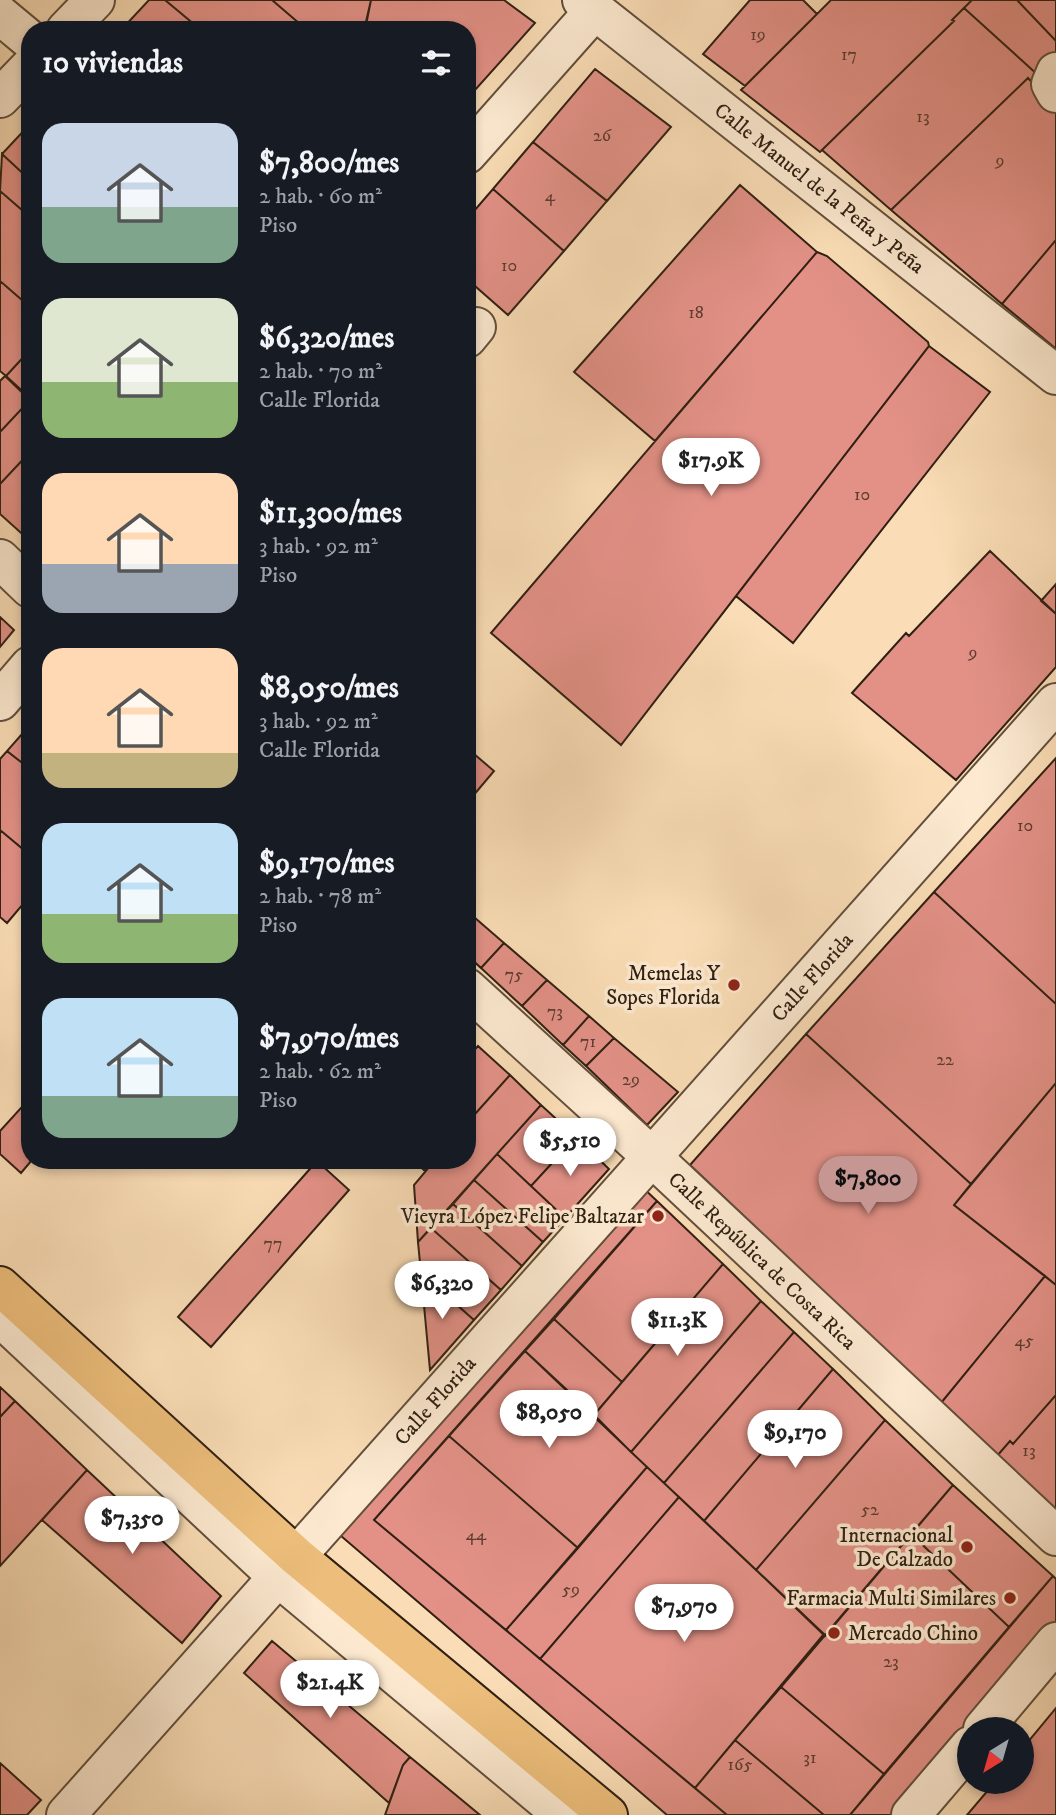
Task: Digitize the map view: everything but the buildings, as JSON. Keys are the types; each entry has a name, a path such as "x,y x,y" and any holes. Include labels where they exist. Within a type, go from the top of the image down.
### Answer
{"main road":[{"path":"0,1286 287,1567 608,1815"}],"street":[{"path":"75,21 95,0"},
{"path":"476,143 588,5"},
{"name":"Calle Manuel de la Peña y Peña","path":"588,5 1056,375"},
{"path":"0,15 21,32"},
{"path":"1056,72 1051,83 1056,93"},
{"path":"0,98 21,76"},
{"path":"0,559 21,579"},
{"path":"0,701 21,676"},
{"name":"Calle Florida","path":"66,1815 1056,703"},
{"name":"Calle República de Costa Rica","path":"476,996 651,1156 1056,1536"},
{"path":"0,1317 287,1567 563,1815"},
{"path":"993,1717 1056,1642"},
{"path":"911,1815 957,1761"}],"place":[{"name":"Memelas Y Sopes Florida","path":"734,985"},
{"name":"Vieyra López Felipe Baltazar","path":"658,1216"},
{"name":"Internacional De Calzado","path":"967,1547"},
{"name":"Farmacia Multi Similares","path":"1010,1598"},
{"name":"Mercado Chino","path":"834,1633"}]}
